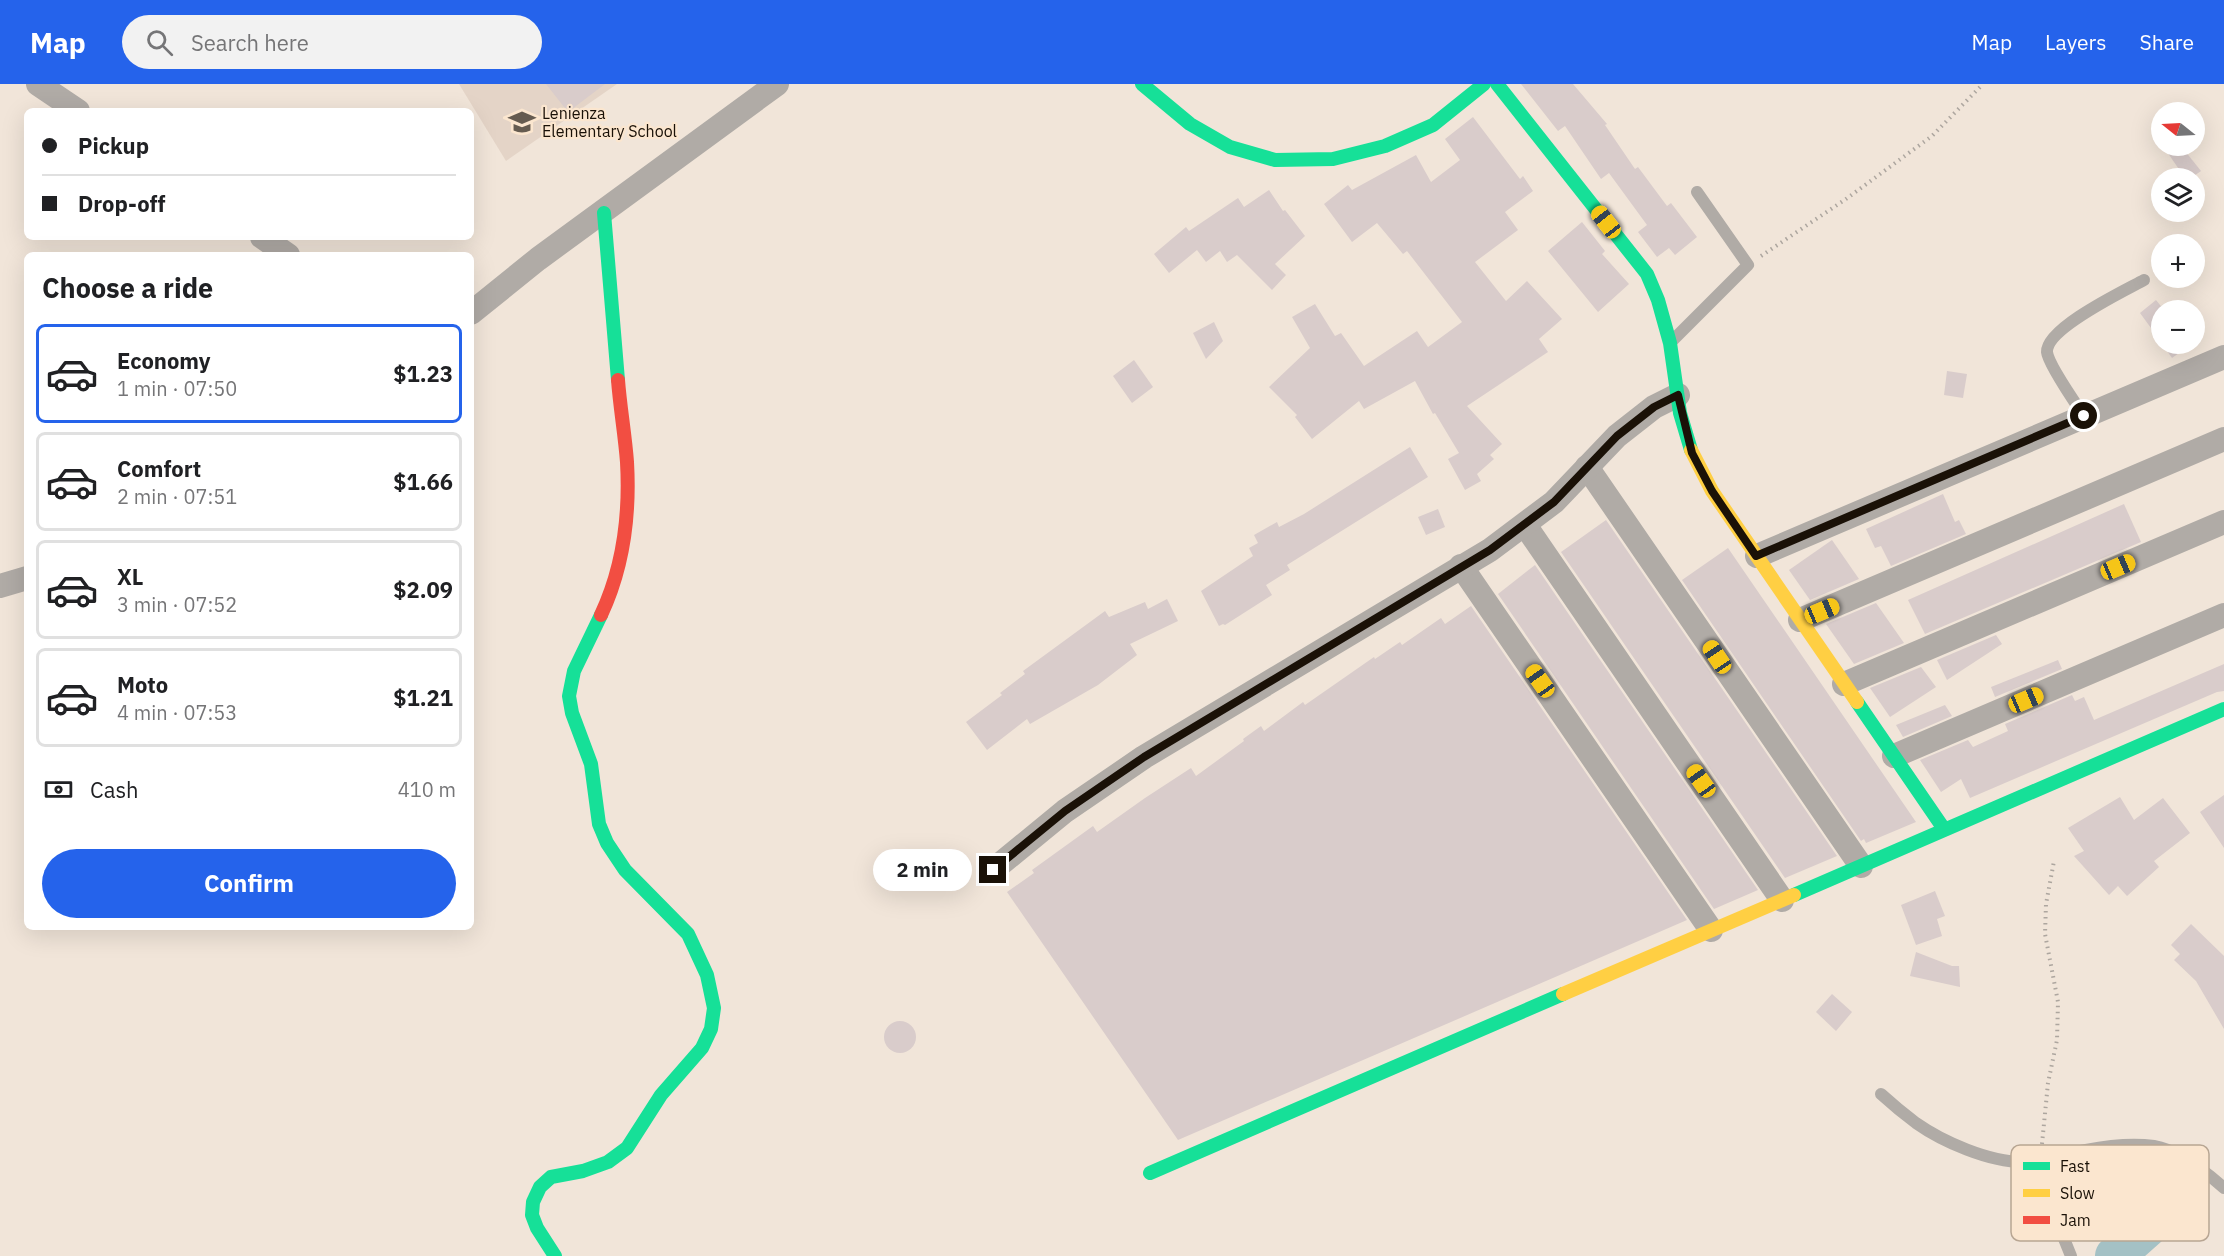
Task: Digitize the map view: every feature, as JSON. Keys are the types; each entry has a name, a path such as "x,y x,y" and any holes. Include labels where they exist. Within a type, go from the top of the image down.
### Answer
{"street":[{"path":"38,84 74,108"},
{"path":"474,311 538,259 604,213 777,84"},
{"path":"1142,84 1190,124 1230,147 1275,160 1298,160 1333,159 1385,146 1433,124 1484,84"},
{"path":"1497,84 1647,274 1658,300 1670,343 1678,395 1692,453 1712,491 1944,829"},
{"path":"555,1256 537,1228 532,1215 533,1202 540,1187 551,1177 583,1171 608,1162 627,1148 661,1095 702,1048 711,1029 714,1008 707,975 688,934 626,870 607,843 599,824 591,764 572,713 569,696 574,671 611,593 620,559 627,509 627,462 619,396 604,213"},
{"path":"266,240 284,252"},
{"path":"1756,556 2224,357"},
{"path":"993,870 1065,811 1144,757 1490,550 1554,502 1617,436 1654,407 1678,395"},
{"path":"1800,620 2224,440"},
{"path":"1587,467 1861,866"},
{"path":"1844,684 2224,522"},
{"path":"1525,525 1782,900"},
{"path":"1461,567 1711,930"},
{"path":"0,586 24,579"},
{"path":"1894,756 2224,615"},
{"path":"1150,1173 2224,708"}],"lane":[{"path":"1670,343 1748,265 1697,192"},
{"path":"2084,416 2052,364 2047,352 2050,340 2057,331 2071,321 2144,280"},
{"path":"1881,1094 1917,1124 1951,1142 1997,1159 2011,1161"},
{"path":"2209,1174 2224,1188"},
{"path":"2065,1241 2071,1256"}],"path":[{"path":"1748,265 1846,199 1932,136 1983,84"},
{"path":"2042,1145 2048,1083 2057,1030 2058,1002 2045,934 2046,904 2054,861"}],"shaded area":[{"name":"Lenienza Elementary School","path":"459,84 617,84 506,161"}],"building":[{"path":"546,84 605,84 568,112"},
{"path":"1521,84 1573,84 1607,124 1605,125 1635,169 1638,167 1667,206 1671,203 1697,237 1675,255 1669,248 1657,257 1638,232 1647,225 1609,173 1601,179 1565,126 1558,131"},
{"path":"1473,117 1520,179 1523,176 1533,191 1505,212 1518,230 1475,262 1506,301 1527,281 1562,319 1539,339 1548,352 1467,406 1502,444 1490,455 1494,459 1477,474 1481,481 1465,490 1448,459 1459,453 1435,413 1433,414 1415,381 1364,409 1359,401 1312,439 1295,417 1297,415 1269,387 1310,348 1292,317 1315,304 1335,336 1341,333 1364,366 1417,331 1428,347 1462,322 1407,251 1403,254 1377,223 1352,242 1324,204 1348,185 1352,190 1416,155 1431,182 1460,160 1445,139"},
{"path":"2170,156 2189,156 2199,168 2178,168"},
{"path":"1269,190 1283,211 1285,210 1305,236 1275,264 1286,275 1272,290 1237,255 1227,262 1220,251 1206,262 1197,250 1169,273 1154,254 1186,227 1189,231 1238,198 1244,207"},
{"path":"1582,222 1605,251 1602,254 1629,284 1598,312 1548,251"},
{"path":"2151,304 2151,328 2140,313"},
{"path":"1214,322 1223,341 1206,359 1193,333"},
{"path":"1134,360 1153,387 1132,403 1113,376"},
{"path":"1947,371 1967,374 1963,398 1944,395"},
{"path":"1410,447 1428,477 1287,565 1290,570 1266,585 1272,595 1225,625 1219,626 1201,591 1253,556 1249,548 1258,543 1254,535 1277,522 1279,527 1304,514"},
{"path":"1943,494 1955,522 1959,520 1966,534 1891,566 1881,546 1875,548 1866,529"},
{"path":"2124,504 2141,542 1925,634 1908,600"},
{"path":"1438,509 1445,527 1426,535 1418,517"},
{"path":"1606,520 1837,856 1785,878 1561,552"},
{"path":"1832,540 1859,579 1810,600 1789,570"},
{"path":"1728,548 1916,822 1866,843 1864,839 1861,841 1682,580"},
{"path":"1535,565 1758,890 1714,909 1498,594"},
{"path":"1167,599 1178,621 1130,644 1137,655 1098,685 1030,724 1027,719 987,750 966,722 1002,695 1000,693 1025,674 1023,671 1105,611 1109,617 1145,602 1148,609"},
{"path":"1876,603 1904,643 1854,664 1826,624"},
{"path":"1471,606 1687,920 1178,1140 1007,892 1034,873 1032,870 1093,826 1097,832 1191,768 1196,776 1261,726 1264,731 1303,702 1305,705 1374,657 1375,659 1400,642 1402,645 1441,618 1445,624"},
{"path":"1996,635 2002,644 1947,680 1937,660"},
{"path":"2058,660 2062,669 1995,697 1991,687"},
{"path":"2224,664 2224,691 1970,798 1961,779 1941,792 1920,760 1968,740 1973,747 2008,731 2005,724 2072,695 2075,701 2084,697 2094,720"},
{"path":"1921,667 1936,687 1890,717 1870,688"},
{"path":"1945,705 1952,716 1903,737 1896,725"},
{"path":"2224,795 2224,848 2200,812"},
{"path":"2120,797 2134,820 2163,798 2190,833 2154,861 2159,867 2127,896 2118,886 2109,895 2074,856 2084,851 2068,828"},
{"path":"1935,891 1945,916 1937,919 1942,936 1916,945 1901,905"},
{"path":"2191,924 2224,956 2224,1029 2196,981 2174,960 2180,954 2171,945"},
{"path":"1916,952 1952,966 1959,966 1960,987 1910,976"},
{"path":"1832,994 1852,1012 1836,1031 1816,1012"},
{"path":"900,1021 911,1026 916,1037 911,1048 900,1053 889,1048 884,1037 889,1026"}],"waterway":[{"path":"2115,1256 2132,1241"}],"traffic: fast":[{"path":"1142,84 1190,124 1230,147 1275,160 1333,159 1385,146 1433,125 1484,84"},
{"path":"1497,84 1647,274 1658,300 1670,343 1680,413 1691,450"},
{"path":"604,213 618,380"},
{"path":"555,1256 537,1228 532,1215 533,1202 540,1187 551,1177 583,1171 608,1162 627,1148 661,1095 702,1048 711,1029 714,1008 707,975 688,934 625,870 607,843 599,824 591,764 572,713 569,696 574,671 601,615"},
{"path":"1857,702 1944,829"},
{"path":"1794,895 2224,709"},
{"path":"1150,1173 1563,994"}],"traffic: slow":[{"path":"1691,450 1712,491 1857,702"},
{"path":"1563,994 1794,895"}],"traffic: jam":[{"path":"601,615 615,579 626,521 627,462 618,380"}],"place":[{"name":"Lenienza Elementary School","path":"522,122"}],"route":[{"path":"993,870 1065,811 1144,757 1490,550 1554,502 1617,436 1654,407 1678,395 1680,413 1692,453 1712,491 1756,556 2084,416"}]}
